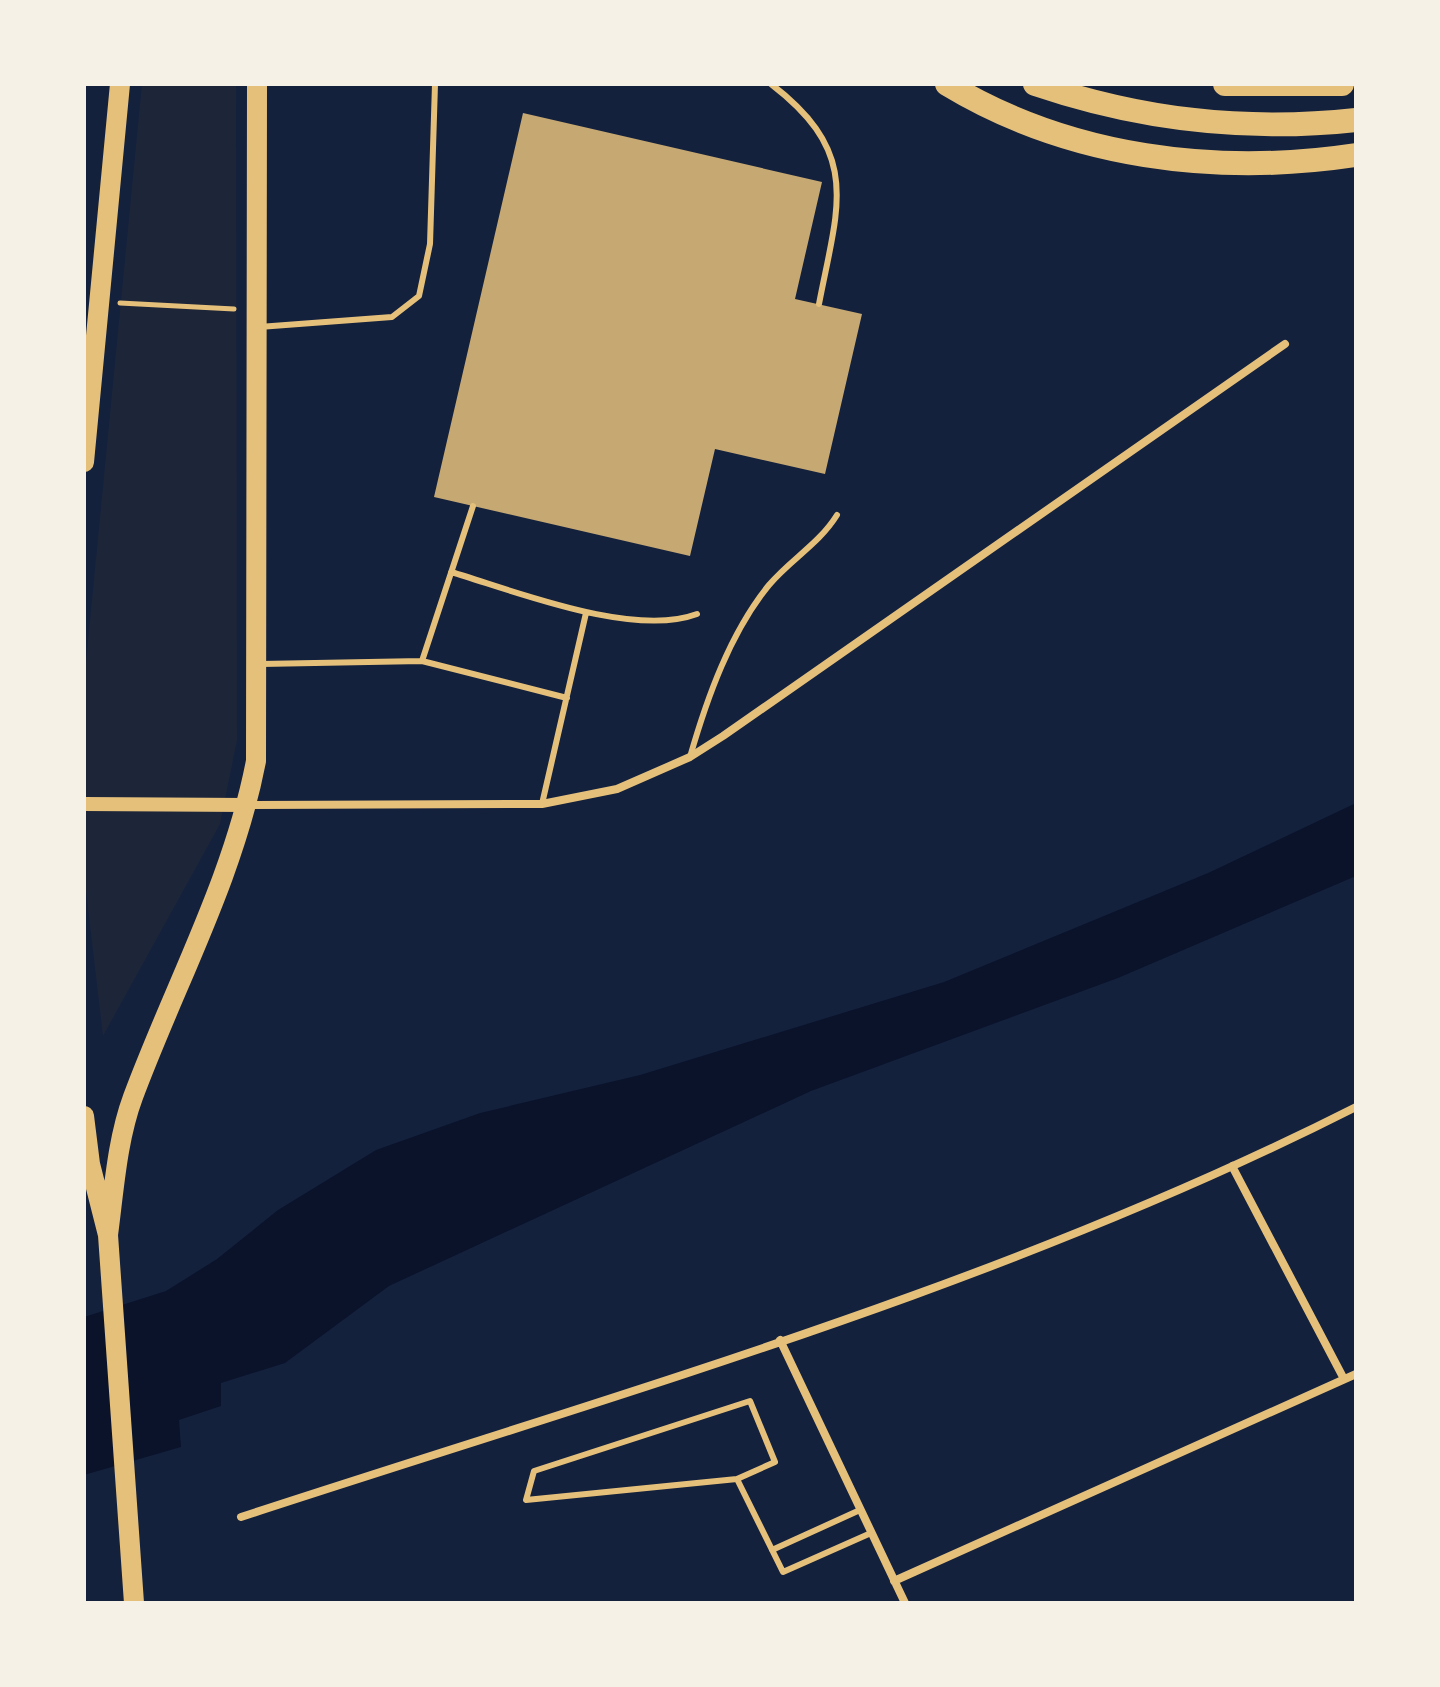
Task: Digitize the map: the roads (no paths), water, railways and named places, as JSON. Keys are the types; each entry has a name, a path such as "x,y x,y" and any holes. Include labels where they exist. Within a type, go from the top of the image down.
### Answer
{"highway":[{"path":"947,84 1000,112 1036,125 1157,158 1228,165 1356,155"},
{"path":"1035,84 1088,101 1183,121 1276,126 1356,120"},
{"path":"1225,84 1342,84"}],"main road":[{"path":"84,462 92,301 120,84"},
{"path":"108,1235 132,1100 222,885 247,805 256,761 257,84"},
{"path":"84,1116 90,1164 108,1235 134,1603"}],"street":[{"path":"84,804 542,804 617,789 690,757 1285,344"},
{"path":"241,1517 780,1340 1008,1259 1232,1166 1356,1107"},
{"path":"1232,1166 1344,1379"},
{"path":"780,1340 905,1603"},
{"path":"894,1581 1356,1374"}],"lane":[{"path":"256,318 392,317 419,296 430,244 435,84"},
{"path":"771,84 814,123 829,150 838,179 839,198 819,304"},
{"path":"422,661 473,506"},
{"path":"690,757 715,683 758,601 783,570 816,543 837,515"},
{"path":"451,572 586,613 678,621 697,614"},
{"path":"542,804 586,613"},
{"path":"257,664 422,661 567,698"},
{"path":"750,1401 775,1462 737,1479 707,1482 526,1500 534,1471 750,1401"},
{"path":"737,1479 783,1572 871,1533"},
{"path":"772,1550 860,1510"}]}
